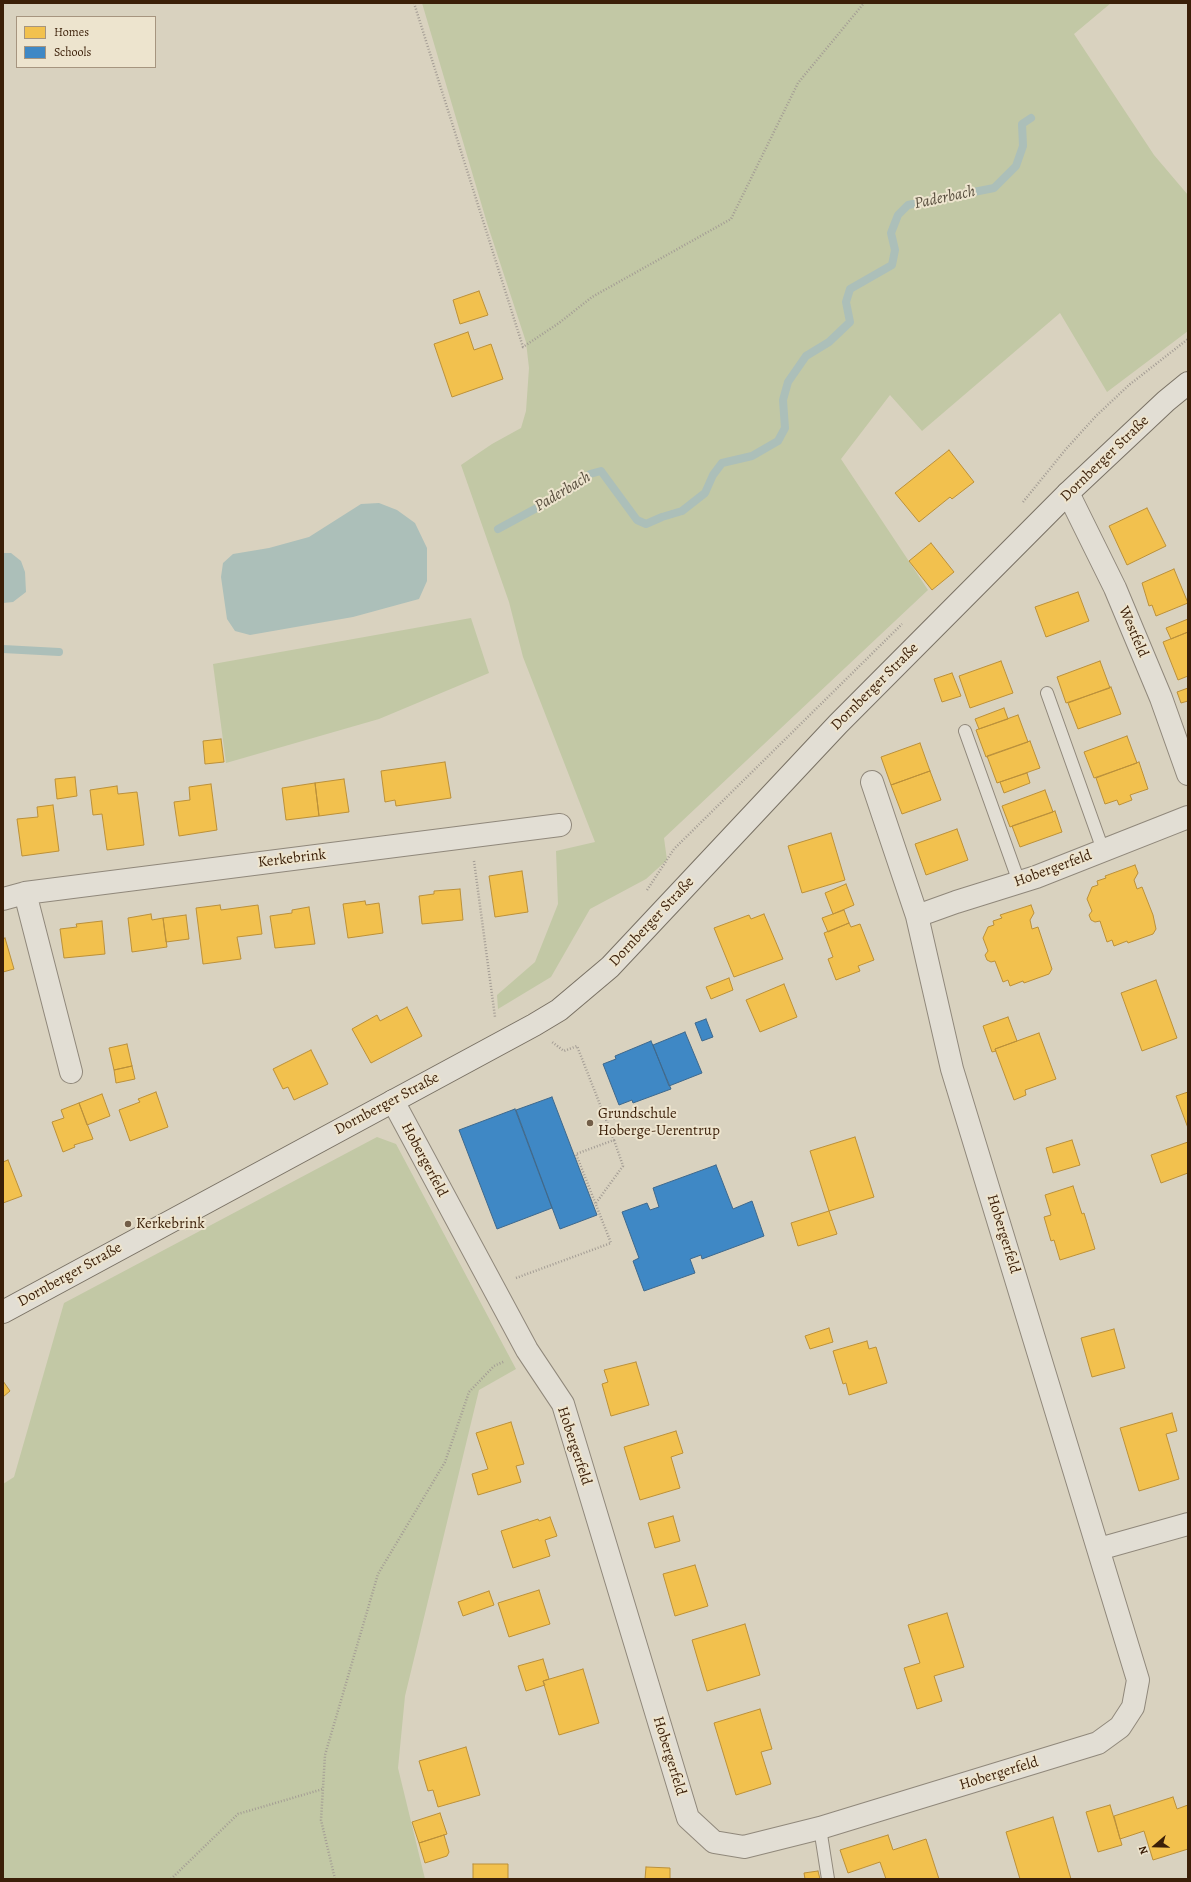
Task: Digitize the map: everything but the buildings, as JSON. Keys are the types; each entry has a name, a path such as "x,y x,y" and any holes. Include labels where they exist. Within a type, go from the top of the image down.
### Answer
{"street":[{"name":"Dornberger Straße","path":"3,1312 559,1010 610,967 838,724 1068,493 1166,400 1188,383"},
{"name":"Westfeld","path":"1068,493 1115,588 1161,698 1188,774"},
{"name":"Hobergerfeld","path":"393,1101 527,1350 562,1404 688,1818 714,1842 744,1847 820,1828 1098,1743 1120,1727 1133,1707 1138,1680 952,1069 917,916 872,782"},
{"name":"Hobergerfeld","path":"917,916 1019,882 1188,817"},
{"name":"Kerkebrink","path":"3,899 25,893 560,825"},
{"path":"25,893 71,1072"},
{"path":"1099,1550 1188,1524"}],"lane":[{"path":"1047,693 1103,850"},
{"path":"965,731 1019,882"},
{"path":"820,1828 828,1879"}],"path":[{"path":"414,3 523,347 559,323 592,297 730,219 798,83 864,3"},
{"path":"1021,505 1066,449 1096,416 1128,385 1188,339"},
{"path":"644,896 674,849 893,630 904,621"},
{"path":"471,836 495,1017"},
{"path":"488,1020 502,1013"},
{"path":"548,1038 564,1051 578,1046 623,1166 595,1204"},
{"path":"515,1278 610,1243 576,1154 614,1140"},
{"path":"335,1879 321,1820 325,1755 378,1574 445,1462 469,1392 494,1366 527,1350"},
{"path":"171,1879 238,1814 323,1789"}],"green space":[{"path":"422,3 1111,3 1074,34 1154,155 1188,195 1188,331 1107,392 1060,313 922,431 890,395 841,459 928,590 664,838 667,860 646,879 590,909 551,977 498,1009 497,995 535,962 558,904 556,851 595,842 523,657 509,602 461,465 492,444 521,428 526,411 529,368 526,342 487,223"},
{"path":"471,618 489,673 379,719 226,763 213,664"},
{"path":"377,1137 396,1144 516,1369 479,1390 405,1696 398,1768 425,1879 3,1879 3,1484 14,1477 64,1303"}],"shaded area":[{"path":"379,503 397,510 415,523 427,548 427,581 419,599 353,617 250,635 235,631 227,619 221,577 223,563 233,554 269,548 309,537 361,504"},
{"path":"3,553 11,553 21,561 25,572 26,592 13,602 3,603"}],"waterway":[{"name":"Paderbach","path":"498,529 557,497 582,482 590,474 601,471 637,520 646,524 682,511 705,493 713,475 722,463 752,456 778,441 785,428 783,400 788,382 806,356 829,342 850,322 846,302 850,289 892,265 895,250 891,233 898,215 908,205 994,188 1016,166 1023,146 1022,124 1031,118"},
{"name":"Paderbach","path":"3,649 59,652"}],"place":[{"name":"Grundschule Hoberge-Uerentrup","path":"590,1123"},
{"name":"Kerkebrink","path":"128,1224"}]}
